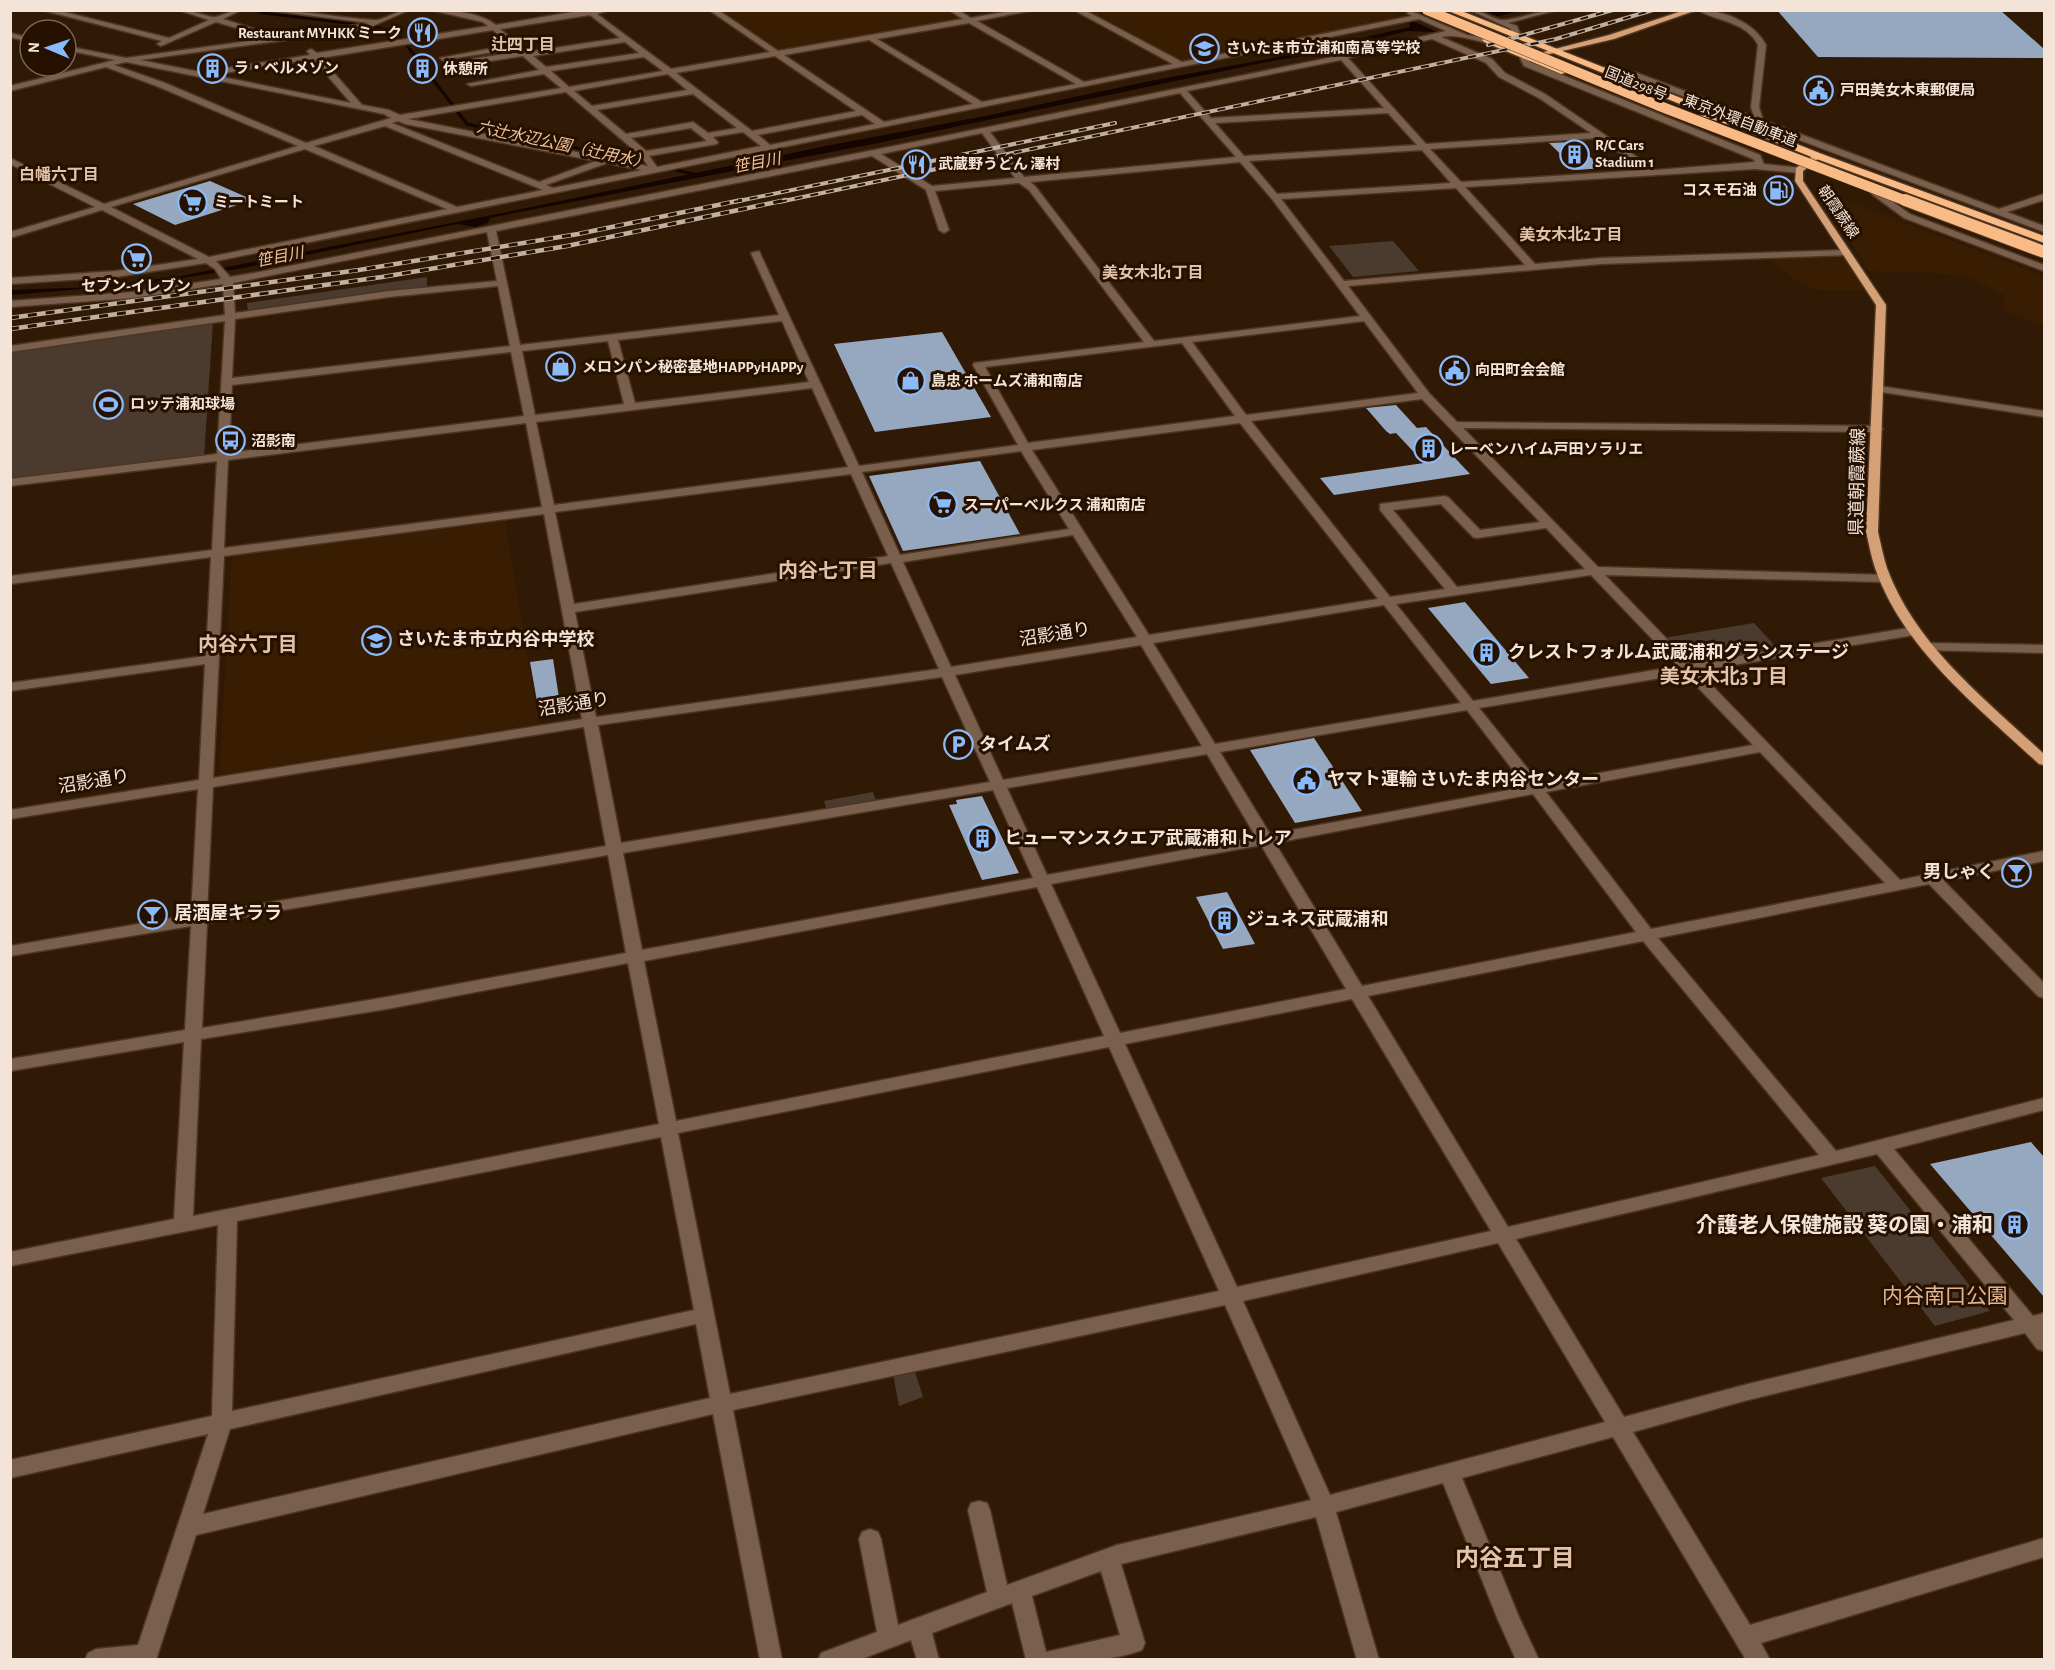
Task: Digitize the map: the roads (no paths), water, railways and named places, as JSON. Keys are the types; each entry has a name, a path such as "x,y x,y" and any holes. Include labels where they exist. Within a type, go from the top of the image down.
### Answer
{"highway":[{"name":"国道298号","path":"1449,11 2044,242"},
{"name":"東京外環自動車道","path":"1449,11 1602,75 2044,242"},
{"name":"国道298号","path":"1424,14 1453,29 1524,54 1802,168 2044,254"},
{"name":"東京外環自動車道","path":"1424,14 2044,254"},
{"path":"1524,54 1821,180 2044,262"},
{"path":"1602,75 1760,130 2044,235"}],"main road":[{"path":"1524,54 1550,51 1611,37 1694,10"},
{"path":"1802,168 1818,156"},
{"name":"朝霞蕨線","path":"1802,168 1798,175 1802,185 1849,255"},
{"name":"県道朝霞蕨線","path":"1849,255 1881,305 1872,532 1875,553 1884,578 1914,631 1953,674 2044,761"}],"street":[{"path":"45,10 169,40"},
{"path":"183,10 302,46 315,56 360,108"},
{"path":"125,60 238,10"},
{"path":"270,10 380,21"},
{"path":"314,15 327,10"},
{"path":"10,89 125,60 366,27 406,10"},
{"path":"434,10 485,20 644,154 656,170"},
{"path":"580,10 592,13 770,148"},
{"path":"199,74 606,10"},
{"path":"712,10 883,125"},
{"path":"952,10 1084,85"},
{"path":"10,235 399,118 1031,10"},
{"path":"1077,10 1183,66"},
{"path":"1406,10 1424,14"},
{"path":"1473,10 1514,28 1516,34 1514,36"},
{"path":"1498,21 1554,10"},
{"path":"1701,10 1750,29 1760,37 1762,45 1755,107 1759,121 1767,126"},
{"path":"10,280 116,274 210,262 456,210 1183,66 1424,14"},
{"path":"10,304 120,298 669,195 1343,57 1453,29"},
{"path":"1432,36 1489,61 1502,75 1542,96 1655,173"},
{"path":"871,38 982,105"},
{"path":"516,46 444,58 450,65 627,39"},
{"path":"78,50 386,112 399,118 656,170"},
{"path":"471,84 646,54"},
{"path":"1275,197 1740,167 1756,165 1760,161 1527,64 1523,60 1524,54"},
{"path":"1343,57 1532,267"},
{"path":"107,65 456,210"},
{"path":"1590,67 1634,75 2044,229"},
{"path":"10,82 21,87"},
{"path":"1182,90 1275,197 1425,395 1896,885"},
{"path":"591,109 694,91"},
{"path":"1726,110 1752,110 1755,107"},
{"path":"1209,121 1389,110"},
{"path":"706,136 863,112"},
{"path":"384,123 555,192"},
{"path":"624,137 693,125 714,142 644,154"},
{"path":"985,131 1020,180 1032,188 1151,344"},
{"path":"930,189 1242,159 1600,135"},
{"path":"1718,142 1752,146"},
{"path":"874,153 930,189 944,230"},
{"path":"10,160 210,262 227,279 230,318 204,784 183,1225"},
{"path":"539,185 607,160"},
{"path":"1740,167 1802,168"},
{"path":"1876,193 1907,216 2044,268"},
{"path":"1998,212 2044,197"},
{"path":"491,228 549,510 771,1659"},
{"path":"756,253 1231,1296 1324,1506 1368,1659"},
{"path":"1341,284 1601,261 1849,255"},
{"path":"10,268 33,280"},
{"path":"10,349 389,294 502,283"},
{"path":"227,382 786,317"},
{"path":"1367,318 978,365 1025,448 1145,640 1759,1659"},
{"path":"612,337 631,408"},
{"path":"1185,340 1243,419 1536,789 1647,935 1832,1159"},
{"path":"10,483 816,384"},
{"path":"1879,389 2044,414"},
{"path":"10,580 1425,395"},
{"path":"1455,425 1877,429"},
{"path":"1454,591 1384,507 1444,500 1477,534 1550,524"},
{"path":"568,609 1078,531"},
{"name":"沼影通り","path":"10,815 590,722 947,672 1594,570 1884,578"},
{"path":"10,951 1914,631"},
{"path":"1929,647 2044,649"},
{"path":"10,687 211,659"},
{"path":"10,1065 387,1003 1763,747"},
{"path":"10,1259 2044,856"},
{"path":"1932,878 2044,992"},
{"path":"188,1527 722,1404 1231,1296 1503,1235 1882,1147 2044,1104"},
{"path":"1882,1147 2037,1323 2044,1343"},
{"path":"96,1659 145,1657 222,1421 228,1216"},
{"path":"10,1469 704,1315"},
{"path":"830,1659 1108,1558 1324,1506 1744,1393 2037,1323"},
{"path":"1449,1471 1509,1620 1528,1659"},
{"path":"979,1510 1037,1659"},
{"path":"870,1539 889,1638"},
{"path":"1745,1637 2044,1548"},
{"path":"1053,1659 1134,1642 1108,1558"},
{"path":"919,1627 928,1659"}],"water":[{"name":"笹目川","path":"1465,11 1520,11 1433,32 1408,31 1323,52 1325,54 1319,53 1267,62 878,143 494,217 490,218 488,223 476,227 457,224 243,268 153,283 11,295 10,290 94,287 181,276 1268,59 1410,27 1409,22"}],"waterway":[{"name":"六辻水辺公園（辻用水）","path":"256,10 263,13 372,26 387,30 402,39 467,124 699,175"}],"railway":[{"path":"1488,45 1613,10"},
{"path":"779,202 1556,39 1653,10"},
{"path":"734,202 1115,123"},
{"path":"10,318 359,270 578,234 742,200"},
{"path":"10,329 382,277 567,246 786,200"}],"place":[{"name":"Restaurant MYHKK ミーク","path":"423,33"},
{"name":"さいたま市立浦和南高等学校","path":"1205,48"},
{"name":"ラ・ベルメゾン","path":"213,68"},
{"name":"休憩所","path":"422,69"},
{"name":"戸田美女木東郵便局","path":"1819,90"},
{"name":"R/C Cars Stadium 1","path":"1574,154"},
{"name":"武蔵野うどん 澤村","path":"917,164"},
{"name":"コスモ石油","path":"1778,190"},
{"name":"ミートミート","path":"193,202"},
{"name":"セブン-イレブン","path":"136,259"},
{"name":"メロンパン秘密基地HAPPyHAPPy","path":"561,367"},
{"name":"向田町会会館","path":"1454,370"},
{"name":"島忠 ホームズ浦和南店","path":"910,381"},
{"name":"ロッテ浦和球場","path":"109,404"},
{"name":"沼影南","path":"230,441"},
{"name":"レーベンハイム戸田ソラリエ","path":"1428,449"},
{"name":"スーパーベルクス 浦和南店","path":"943,505"},
{"name":"さいたま市立内谷中学校","path":"376,640"},
{"name":"クレストフォルム武蔵浦和グランステージ","path":"1487,653"},
{"name":"タイムズ","path":"958,745"},
{"name":"ヤマト運輸 さいたま内谷センター","path":"1306,780"},
{"name":"ヒューマンスクエア武蔵浦和トレア","path":"983,839"},
{"name":"男しゃく","path":"2016,873"},
{"name":"居酒屋キララ","path":"153,914"},
{"name":"ジュネス武蔵浦和","path":"1225,920"},
{"name":"介護老人保健施設 葵の園・浦和","path":"2014,1225"}],"district":[{"name":"辻四丁目","path":"523,45"},
{"name":"白幡六丁目","path":"59,175"},
{"name":"美女木北2丁目","path":"1571,235"},
{"name":"美女木北1丁目","path":"1153,273"},
{"name":"内谷七丁目","path":"828,571"},
{"name":"内谷六丁目","path":"248,645"},
{"name":"美女木北3丁目","path":"1724,677"},
{"name":"内谷五丁目","path":"1515,1559"}],"park label":[{"name":"内谷南口公園","path":"1945,1296"}]}
